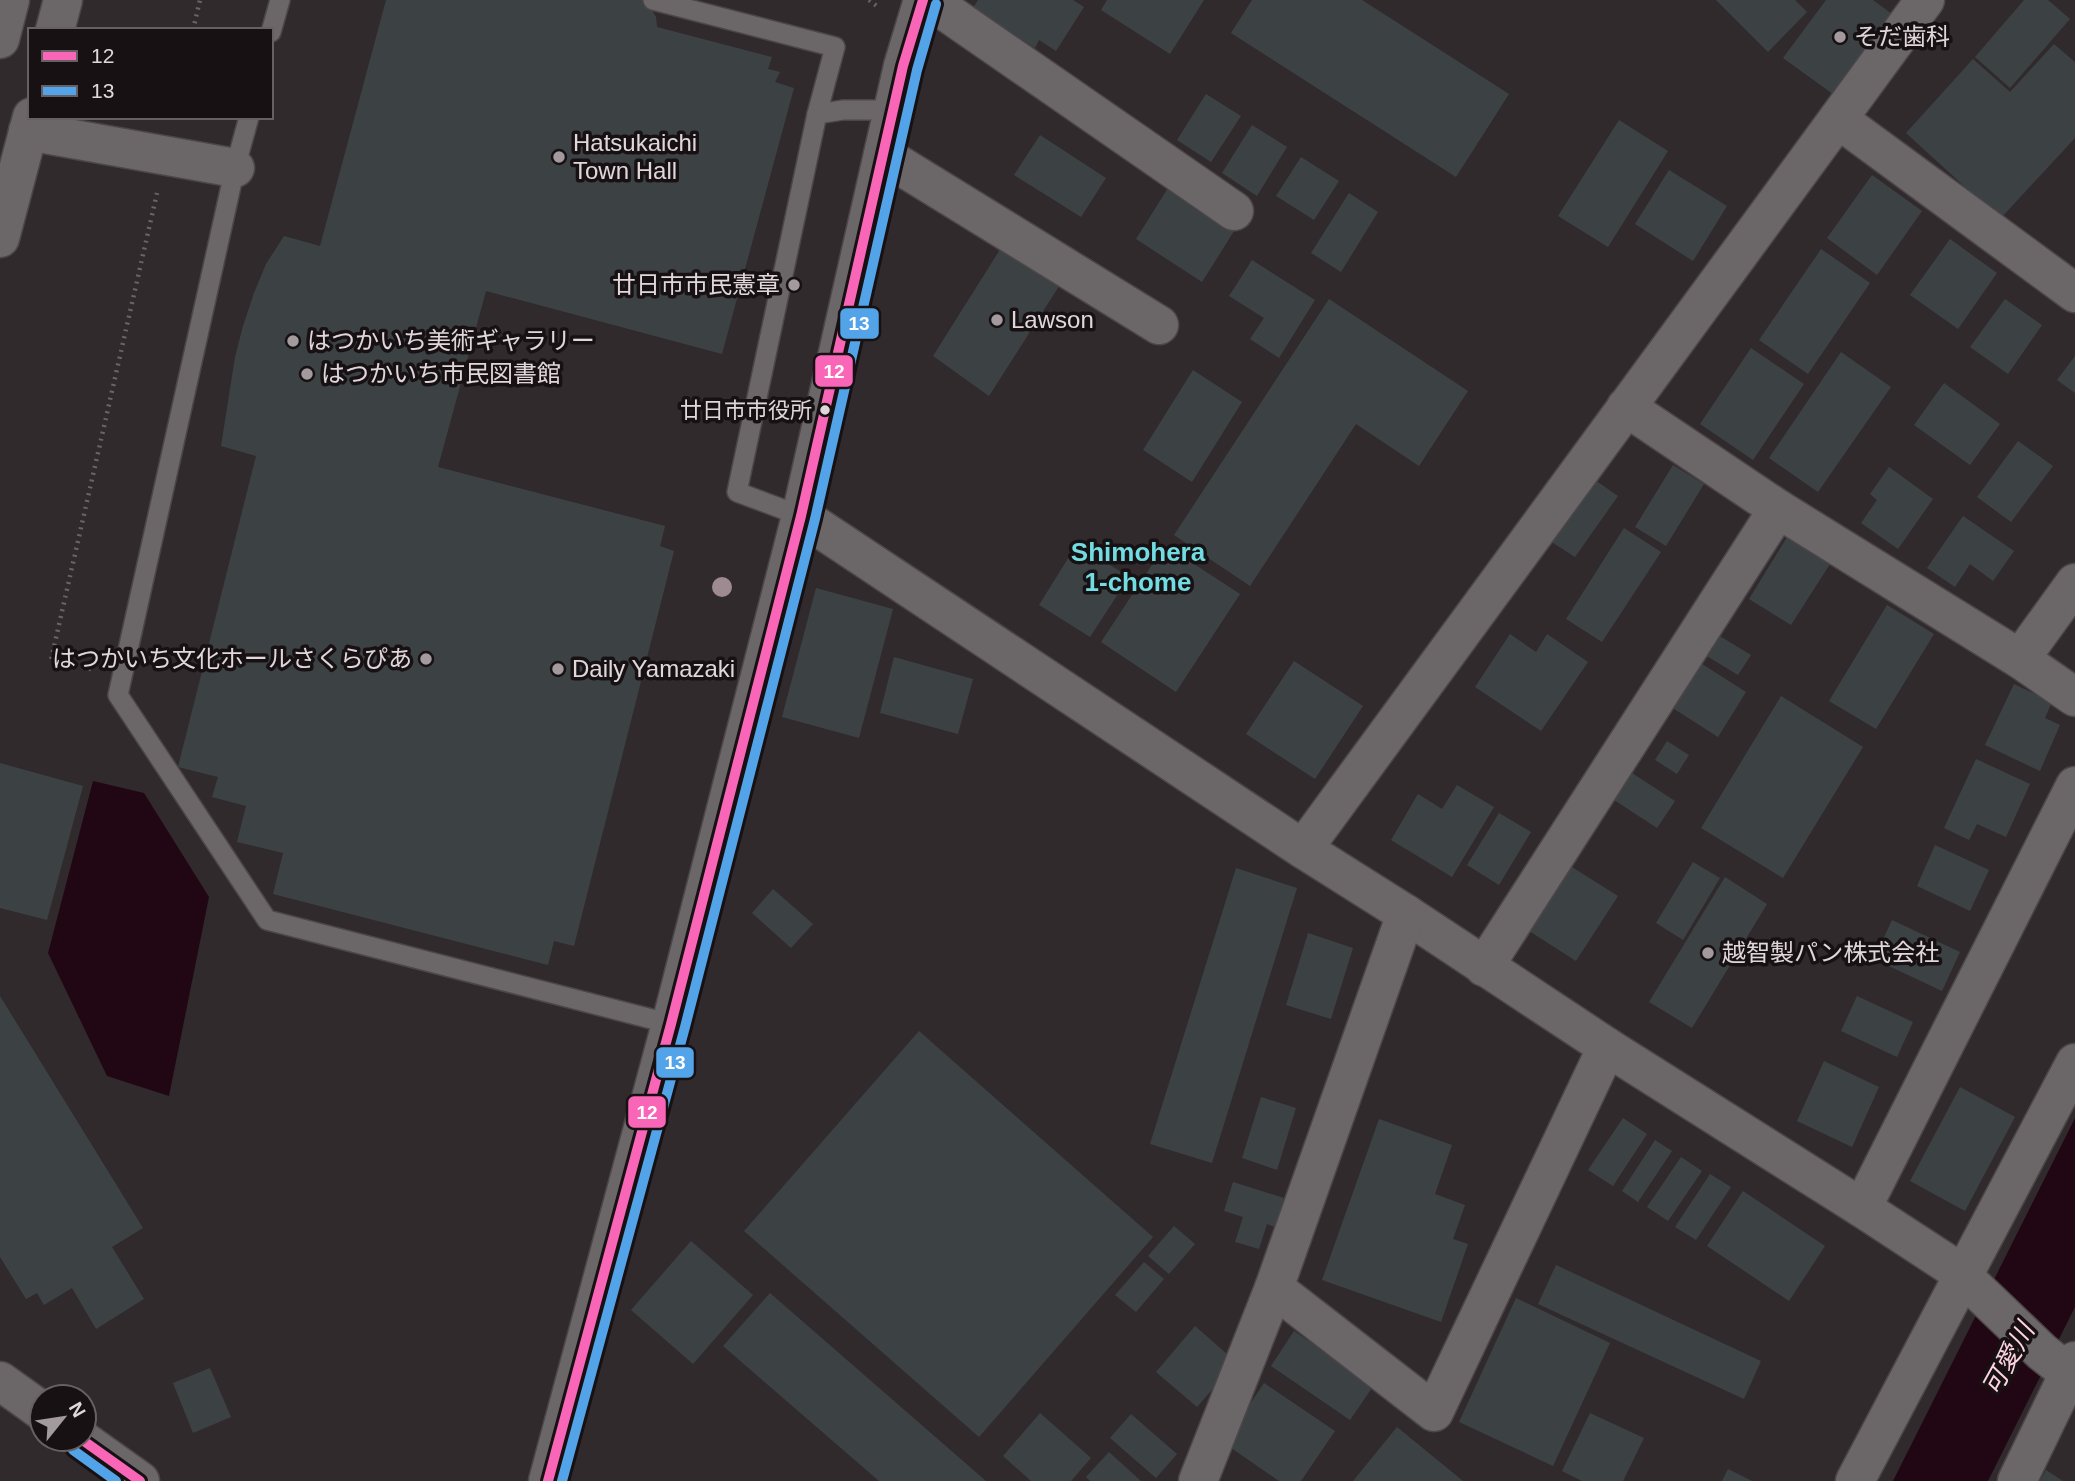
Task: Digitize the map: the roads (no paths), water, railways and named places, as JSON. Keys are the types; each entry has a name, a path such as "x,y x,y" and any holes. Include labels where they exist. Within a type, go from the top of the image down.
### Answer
{"street":[{"path":"0,39 10,0"},
{"path":"56,28 63,0"},
{"path":"548,1481 671,1024 801,516 903,66 923,0"},
{"path":"929,0 1234,211"},
{"path":"1303,849 1925,0"},
{"path":"1838,119 2075,293"},
{"path":"0,238 30,124 165,156 235,168"},
{"path":"883,155 1159,325"},
{"path":"1626,407 1778,509 2020,659 2075,697"},
{"path":"1484,967 1778,509"},
{"path":"801,516 1303,849 1607,1047 1862,1208 1968,1280 2065,1367 2017,1481"},
{"path":"2020,659 2075,583"},
{"path":"1862,1208 2075,786"},
{"path":"1198,1481 1274,1288 1406,914"},
{"path":"1274,1288 1434,1412 1607,1047"},
{"path":"1855,1481 1968,1280 2075,1063"},
{"path":"0,1381 28,1401"},
{"path":"98,1451 141,1481"}],"lane":[{"path":"272,28 280,0"},
{"path":"653,0 835,47 817,114 737,492 801,516"},
{"path":"817,114 843,110 893,110"},
{"path":"247,119 118,695 267,920 671,1024"}],"water":[{"path":"93,781 144,793 209,897 169,1096 107,1076 48,953"},
{"name":"可愛川","path":"2075,1118 2075,1307 1988,1481 1893,1481"}],"place":[{"name":"そだ歯科","path":"1840,37"},
{"name":"Hatsukaichi Town Hall","path":"559,157"},
{"name":"廿日市市民憲章","path":"794,285"},
{"name":"Lawson","path":"997,320"},
{"name":"はつかいち美術ギャラリー","path":"293,341"},
{"name":"はつかいち市民図書館","path":"307,374"},
{"name":"廿日市市役所","path":"825,410"},
{"name":"はつかいち文化ホールさくらぴあ","path":"426,659"},
{"name":"Daily Yamazaki","path":"558,669"},
{"name":"越智製パン株式会社","path":"1708,953"}],"district":[{"name":"Shimohera 1-chome","path":"1138,567"}]}
